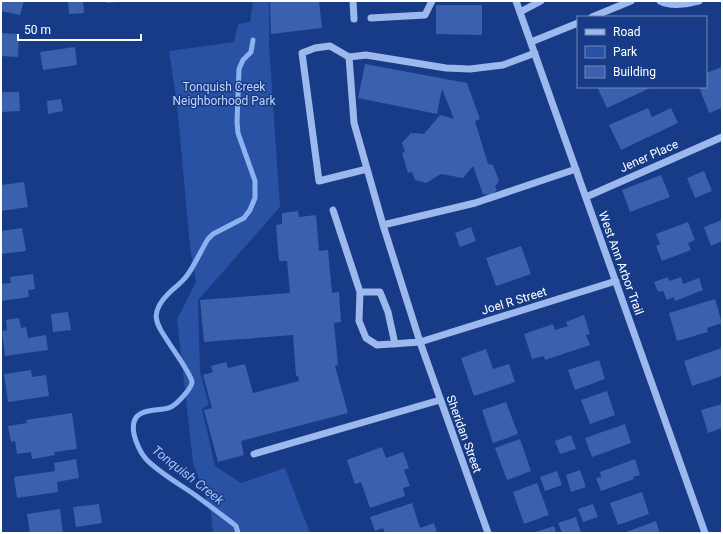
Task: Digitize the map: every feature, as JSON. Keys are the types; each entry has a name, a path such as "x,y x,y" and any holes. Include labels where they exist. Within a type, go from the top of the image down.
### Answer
{"street":[{"path":"353,1 354,19"},
{"path":"371,18 425,15 432,1"},
{"name":"West Ann Arbor Trail","path":"516,1 705,533"},
{"path":"520,12 541,1"},
{"path":"594,16 631,1"},
{"path":"660,1 676,5 699,1"},
{"path":"531,42 577,23"},
{"path":"367,169 319,181 302,53 315,48 330,46 349,57 366,55 446,68 470,69 503,65 535,53"},
{"name":"Sheridan Street","path":"349,57 354,123 383,225 420,342 488,533"},
{"name":"Jener Place","path":"586,196 722,137"},
{"path":"383,225 475,203 576,168"},
{"path":"333,210 360,292 380,292 388,312 395,344"},
{"name":"Joel R Street","path":"360,292 359,321 366,338 377,345 420,342 616,281"},
{"path":"254,454 440,400"}],"green space":[{"name":"Tonquish Creek Neighborhood Park","path":"253,1 269,1 269,44 280,207 198,300 200,372 209,405 202,409 215,466 241,483 285,468 310,533 213,533 211,513 193,462 177,319 196,282 190,247 177,104 169,51 234,42 238,24 250,22"}],"building":[{"path":"1,1 24,1 20,15 1,11"},
{"path":"68,1 83,1 84,13 69,14"},
{"path":"106,1 120,1 120,2 106,3"},
{"path":"270,1 319,1 322,28 271,34"},
{"path":"436,5 482,5 482,35 436,34"},
{"path":"1,33 19,34 18,57 1,56"},
{"path":"75,47 77,65 43,70 40,52"},
{"path":"365,64 467,83 480,119 475,121 488,164 493,165 499,181 495,187 497,190 491,195 483,194 473,166 463,178 441,174 426,183 415,180 412,172 408,173 402,153 405,152 402,143 411,133 424,134 440,115 454,119 442,89 437,114 358,98"},
{"path":"722,67 722,108 709,113 699,88 707,88 707,73"},
{"path":"597,88 650,88 607,108"},
{"path":"1,92 19,92 20,111 1,112"},
{"path":"61,99 63,111 48,114 47,101"},
{"path":"648,108 652,117 671,108 678,123 621,150 609,125"},
{"path":"704,171 712,191 695,198 687,178"},
{"path":"661,175 670,197 630,212 622,190"},
{"path":"24,182 28,207 1,211 1,185"},
{"path":"298,211 299,217 316,215 319,251 328,250 332,293 339,292 341,322 334,323 338,365 335,366 348,413 241,441 244,455 218,462 204,410 212,408 203,375 213,372 211,366 226,362 228,368 245,364 253,393 299,381 298,376 296,376 293,335 204,342 200,300 290,293 287,261 279,261 276,225 282,224 282,213"},
{"path":"722,220 722,241 711,246 704,227"},
{"path":"688,222 695,240 688,243 691,250 662,261 656,246 660,244 656,234"},
{"path":"471,227 476,241 460,247 455,233"},
{"path":"22,228 26,251 1,254 1,231"},
{"path":"521,246 531,274 496,286 486,258"},
{"path":"33,274 35,289 28,290 29,297 1,301 1,284 11,283 10,277"},
{"path":"668,277 669,281 681,277 683,284 699,278 703,290 675,301 674,297 667,300 663,291 658,292 654,282"},
{"path":"715,299 722,323 707,328 708,332 677,341 669,313"},
{"path":"68,312 71,330 53,332 51,314"},
{"path":"584,315 590,334 586,335 590,345 545,360 544,356 532,359 524,334 553,324 555,330 568,326 566,322"},
{"path":"19,318 21,328 26,327 28,338 46,335 48,350 5,356 2,331 7,330 6,320"},
{"path":"722,348 722,376 692,386 684,361"},
{"path":"486,349 493,369 509,364 515,382 474,396 461,358"},
{"path":"599,360 605,379 575,390 568,370"},
{"path":"31,370 32,377 46,375 49,396 8,402 4,374"},
{"path":"607,391 615,415 590,424 581,400"},
{"path":"506,402 518,434 493,443 482,410"},
{"path":"722,404 722,428 708,433 701,410"},
{"path":"72,413 77,449 54,452 55,455 32,459 31,452 17,454 15,441 11,442 8,426 27,423 26,420"},
{"path":"625,424 631,443 592,457 585,438"},
{"path":"571,435 576,449 560,454 555,441"},
{"path":"520,439 531,471 507,480 495,448"},
{"path":"382,447 386,458 403,452 409,468 404,470 410,486 403,488 405,496 370,508 361,482 355,484 347,460"},
{"path":"76,459 79,478 57,482 58,492 17,498 14,477 55,471 54,463"},
{"path":"635,459 640,475 633,477 634,479 601,491 596,478 601,477 600,472"},
{"path":"580,470 586,487 571,492 566,475"},
{"path":"557,471 562,485 545,491 540,477"},
{"path":"537,483 549,515 524,524 513,492"},
{"path":"642,492 649,514 618,525 610,503"},
{"path":"412,503 420,528 434,523 437,533 385,533 383,528 375,531 370,517"},
{"path":"99,504 102,523 76,527 73,507"},
{"path":"593,504 598,517 583,522 578,509"},
{"path":"60,509 63,533 30,533 27,514"},
{"path":"576,517 581,533 562,533 558,523"},
{"path":"656,521 660,533 623,533"},
{"path":"554,526 556,533 532,533"}],"waterway":[{"name":"Tonquish Creek","path":"238,533 236,526 146,459 136,442 133,426 136,417 140,414 174,405 187,392 192,382 186,368 160,329 156,318 159,306 169,293 188,274 208,239 213,234 244,218 250,210 255,198 255,181 238,133 237,122 239,69 243,60 251,52 253,40"}]}
